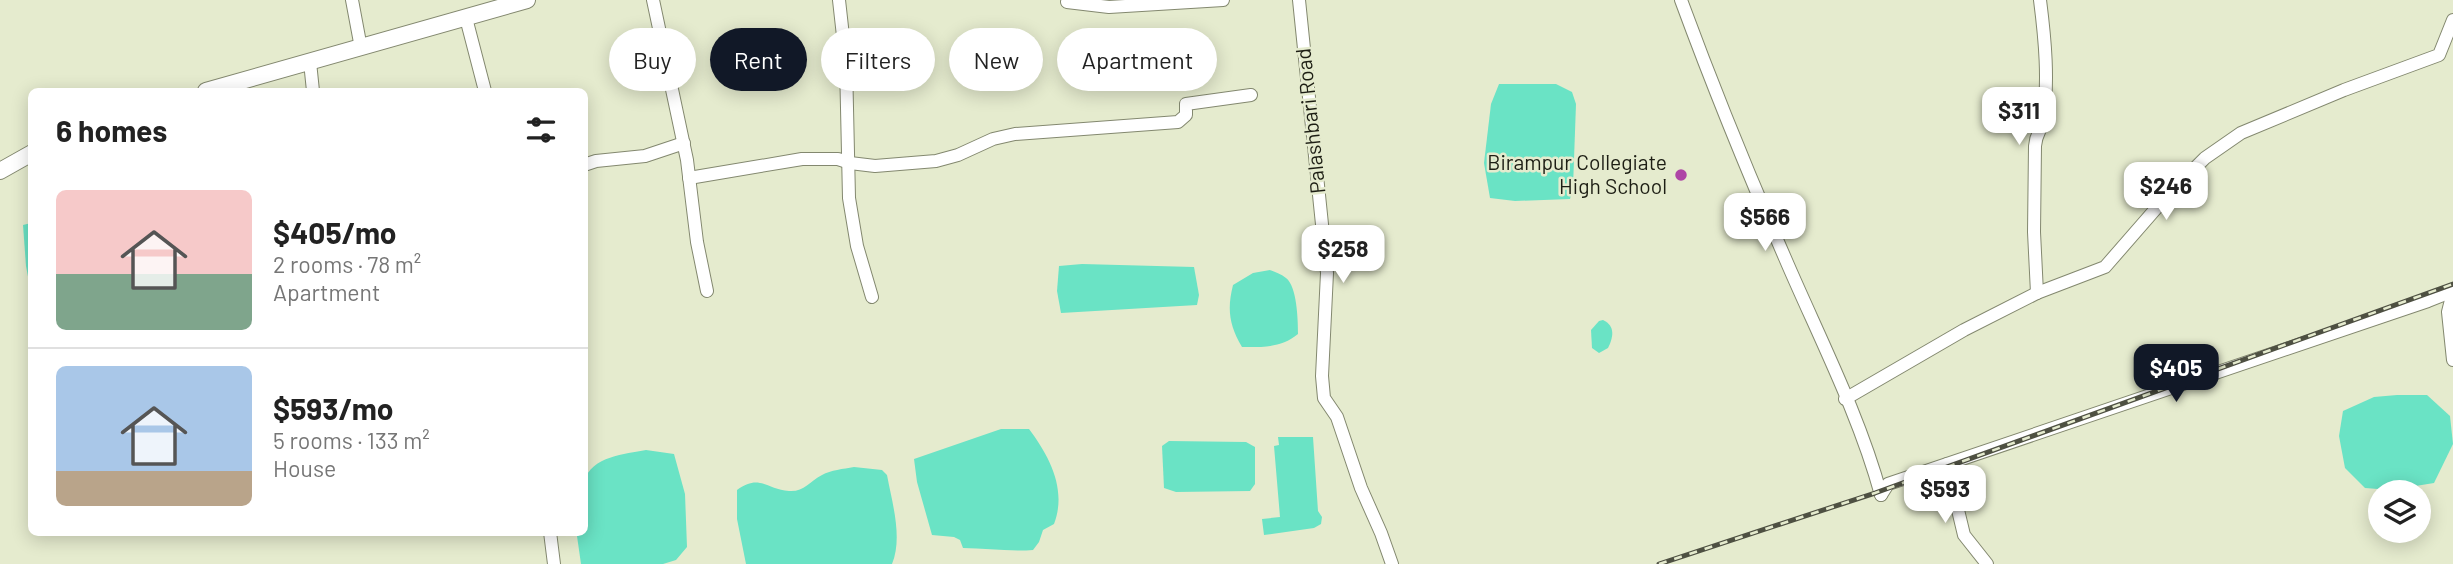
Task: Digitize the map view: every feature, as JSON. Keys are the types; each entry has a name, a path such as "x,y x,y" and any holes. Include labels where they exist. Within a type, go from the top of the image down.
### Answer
{"main road":[{"path":"217,88 527,0"},
{"path":"0,171 28,155"}],"street":[{"path":"352,0 361,48"},
{"path":"653,0 684,143 697,242 707,291"},
{"path":"839,0 846,63 849,198 852,221 872,297"},
{"path":"1067,2 1109,7 1223,0"},
{"name":"Palashbari Road","path":"1299,0 1327,272 1322,376 1324,398 1337,417 1361,488 1392,564"},
{"path":"1681,0 1713,87 1869,456 1881,495 1888,484 2428,302 2453,291"},
{"path":"2037,293 2034,232 2035,146 2036,135 2043,120 2045,80 2040,0"},
{"path":"466,18 484,88"},
{"path":"1845,399 1964,330 2037,293 2105,267 2166,197 2205,158 2241,133 2344,90 2439,55 2453,20"},
{"path":"310,62 313,88"},
{"path":"690,178 803,159 838,159 875,166 936,161 958,155 993,139 1015,134 1077,132 1178,122 1186,116 1186,104 1251,95"},
{"path":"588,164 645,156 684,143"},
{"path":"2453,291 2448,312 2453,360"},
{"path":"1947,464 1964,534 1987,564"},
{"path":"550,536 554,564"}],"water":[{"path":"1499,84 1556,84 1572,92 1576,104 1573,187 1570,199 1515,201 1490,198 1484,163 1491,104"},
{"path":"28,224 28,277 26,266 23,225"},
{"path":"1082,264 1194,267 1199,295 1197,305 1061,313 1057,291 1059,266"},
{"path":"1270,270 1286,278 1293,288 1298,334 1278,344 1242,347 1230,317 1233,285 1253,273"},
{"path":"1603,320 1610,325 1612,336 1608,348 1599,353 1592,348 1591,330"},
{"path":"2427,395 2450,416 2453,444 2434,483 2431,483 2431,480 2368,480 2368,488 2365,488 2345,468 2339,436 2343,411 2374,397"},
{"path":"1001,429 1029,429 1044,451 1054,474 1059,499 1054,524 1043,530 1033,550 963,548 960,540 954,537 932,535 917,482 914,459"},
{"path":"1278,437 1313,437 1321,524 1314,528 1264,535 1262,519 1280,517 1274,446 1279,445"},
{"path":"1169,441 1246,442 1255,447 1255,484 1250,491 1176,492 1164,488 1162,446"},
{"path":"646,450 674,454 685,494 687,547 676,560 663,564 581,564 577,536 588,536 588,473 602,461"},
{"path":"854,467 882,470 887,475 897,532 892,564 746,564 737,519 737,490 745,485 758,483 794,491 826,473"}],"railway":[{"path":"1659,564 1875,493 2453,284"}],"place":[{"name":"Birampur Collegiate High School","path":"1681,175"}]}
